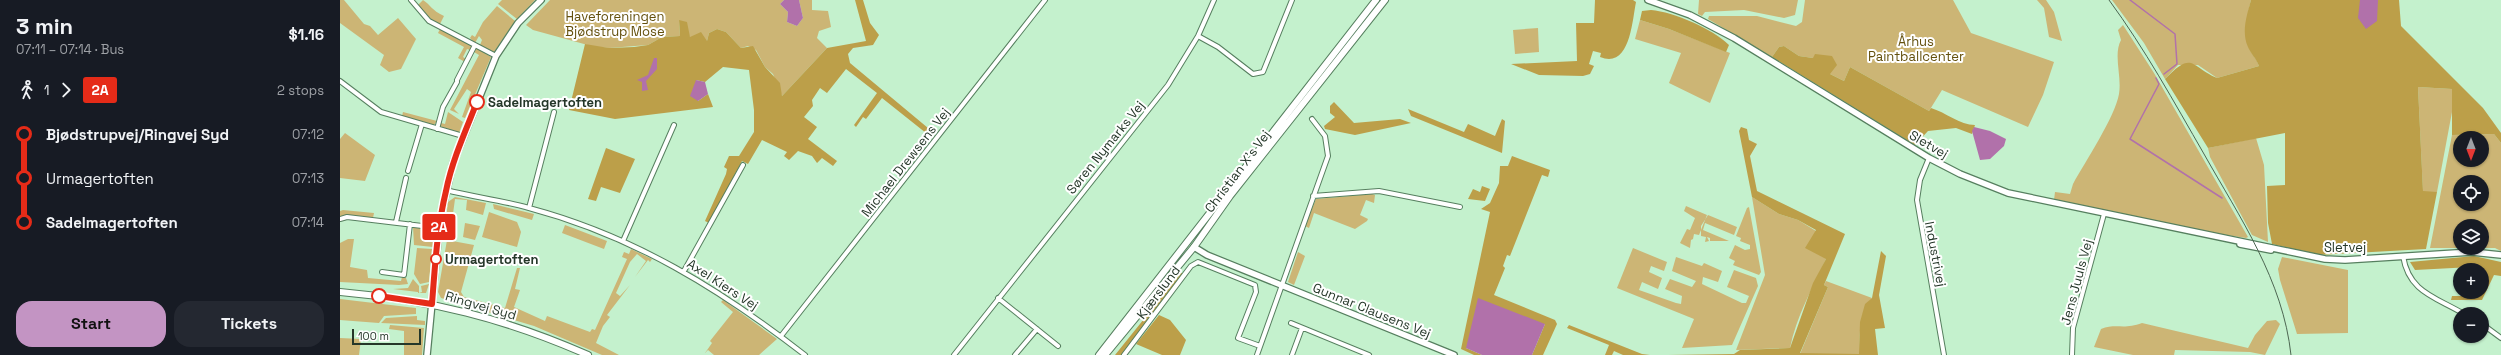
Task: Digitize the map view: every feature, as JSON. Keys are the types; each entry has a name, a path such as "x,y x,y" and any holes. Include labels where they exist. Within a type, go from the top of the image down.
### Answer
{"main road":[{"name":"Christian X's Vej","path":"1098,355 1376,0"},
{"name":"Christian X's Vej","path":"1105,355 1194,247 1230,196 1386,0"},
{"path":"1182,249 1194,247 1194,241 1226,193"},
{"name":"Ringvej Syd","path":"340,292 432,304 503,322 588,355"}],"street":[{"path":"411,0 429,21 496,56"},
{"path":"427,355 439,228 446,190 463,136 496,56 518,23 541,0"},
{"name":"Michael Drewsens Vej","path":"781,336 1045,0"},
{"name":"Søren Nymarks Vej","path":"954,355 1168,85 1198,36 1214,0"},
{"path":"1198,36 1218,47 1253,74 1263,72 1292,0"},
{"name":"Sletvej","path":"1648,0 1690,15 1734,38 1929,158 1960,174 2008,193 2248,246 2338,260 2472,252 2501,255"},
{"path":"437,128 443,107 475,45"},
{"path":"340,82 381,112 463,136"},
{"path":"529,208 554,112"},
{"path":"1257,355 1328,153 1322,130 1312,119"},
{"path":"408,171 422,124"},
{"path":"623,241 674,125"},
{"name":"Industrivej","path":"1929,158 1920,180 1916,200 1944,355"},
{"path":"684,271 743,165"},
{"path":"396,222 406,178"},
{"name":"Axel Kiers Vej","path":"446,190 529,208 583,225 623,241 684,271 723,294 805,355"},
{"path":"1313,196 1379,191 1460,207"},
{"name":"Jens Juuls Vej","path":"2072,355 2073,328 2104,214"},
{"path":"340,219 348,217 439,228"},
{"path":"382,272 404,275 410,224"},
{"name":"Gunnar Clausens Vej","path":"1194,247 1202,253 1454,355"},
{"path":"2403,256 2408,276 2418,288 2453,308"},
{"name":"Kjærslund","path":"1124,355 1191,266 1198,262 1255,285 1256,292 1238,338 1260,346"},
{"path":"998,298 1058,346"},
{"path":"1291,323 1369,355"},
{"path":"1015,355 1037,328"},
{"path":"1292,355 1302,328"},
{"path":"2489,329 2501,338"}],"green space":[{"path":"340,0 344,0 364,24 370,26 378,35 398,18 416,39 401,69 389,72 380,65 384,55 340,23"},
{"path":"423,0 436,12 444,16 440,24 431,19 418,5"},
{"path":"502,0 535,0 517,19 498,4"},
{"name":"Haveforeningen Bjødstrup Mose","path":"550,0 784,0 780,4 788,12 787,22 797,26 803,18 799,0 812,0 812,10 828,11 831,27 819,31 817,38 827,48 782,96 773,74 765,67 756,50 748,46 741,48 726,32 717,29 709,33 707,41 690,37 679,20 680,36 662,37 648,45 609,48 595,47 533,30 526,25"},
{"path":"1699,0 1798,0 1795,15 1784,18 1744,10 1705,12 1702,16 1698,14"},
{"name":"Århus Paintballcenter","path":"1805,0 1953,0 1971,33 2054,62 2043,95 2028,127 1942,90 1929,111 1850,67 1844,81 1830,74 1813,58 1799,56 1784,46 1779,47 1772,57 1708,19 1709,16 1757,16 1796,26 1802,22"},
{"path":"2037,0 2046,0 2054,12 2062,41 2049,37 2044,8"},
{"path":"2112,0 2251,0 2248,11 2247,35 2250,49 2259,66 2217,78 2198,65 2178,65 2165,79 2144,43"},
{"path":"497,6 515,21 494,52 480,45 482,40 479,36 475,43 470,38 472,35 475,37 483,22"},
{"path":"1640,20 1669,29 1730,53 1710,103 1669,83 1681,53 1635,39"},
{"path":"2123,25 2154,73 2248,237 2246,238 2207,232 2054,200 2055,192 2070,194 2073,184 2112,115 2120,87 2118,52 2121,40 2118,30"},
{"path":"1538,28 1539,52 1515,54 1513,30"},
{"path":"440,29 472,46 470,50 467,49 463,57 466,59 465,62 458,58 464,47 438,33"},
{"path":"477,48 491,57 465,118 462,117 471,92 467,89 454,109 459,114 450,110 479,55 474,52"},
{"path":"2418,87 2452,89 2452,112 2437,192 2423,192"},
{"path":"403,112 437,121 434,125 402,116"},
{"path":"448,112 463,122 459,133 440,126 441,123 445,124"},
{"path":"345,133 375,155 365,181 340,178 340,139"},
{"path":"2489,134 2494,134 2501,143 2501,251 2495,248 2489,248 2489,219 2453,219 2453,248 2430,248 2452,135 2453,167 2489,167"},
{"path":"2256,138 2264,165 2268,242 2252,235 2210,157 2208,148"},
{"path":"1372,194 1375,195 1374,203 1366,200 1360,215 1368,219 1355,229 1314,213 1309,228 1305,226 1316,199"},
{"path":"455,197 486,203 483,215 466,210 467,200 455,199 450,236 444,235 448,202"},
{"path":"1752,197 1779,214 1798,220 1816,231 1826,259 1810,291 1796,325 1790,348 1736,350 1765,275"},
{"path":"493,204 534,214 532,220 494,209"},
{"path":"1686,206 1707,215 1699,235 1694,234 1693,239 1691,240 1690,248 1680,243 1687,229 1690,230 1695,218 1684,211"},
{"path":"1749,207 1761,272 1759,275 1733,265 1735,261 1729,258 1735,245 1745,250 1750,249 1750,245 1740,241 1741,238 1736,236 1747,208"},
{"path":"340,211 374,213 373,218 349,215 340,217"},
{"path":"489,212 517,222 521,232 517,247 482,237"},
{"path":"1708,215 1737,227 1734,235 1705,223 1703,230 1729,241 1710,241 1710,238 1707,237 1709,241 1705,242 1706,237 1701,236 1701,226"},
{"path":"465,223 480,226 475,240 463,237"},
{"path":"565,225 607,241 604,249 562,233"},
{"path":"413,227 434,230 433,247 414,245"},
{"path":"348,239 354,239 350,267 367,270 368,278 401,281 402,277 406,278 408,284 399,285 340,282 340,243"},
{"path":"447,240 474,245 461,292 464,297 505,308 517,268 520,268 515,289 520,290 514,307 545,321 547,316 590,332 592,329 595,330 627,259 622,257 624,252 629,254 631,249 652,259 650,262 648,260 635,277 646,261 637,254 630,262 616,293 620,296 630,285 607,315 610,317 603,326 596,343 619,355 602,355 534,326 441,298 438,292"},
{"path":"417,248 432,249 429,282 420,284 414,274"},
{"path":"1633,248 1667,262 1664,271 1651,266 1649,272 1662,278 1658,289 1642,282 1639,290 1676,303 1681,304 1682,296 1665,289 1670,279 1692,287 1696,281 1672,271 1676,257 1702,266 1704,263 1722,271 1718,282 1703,277 1702,284 1742,303 1746,303 1749,296 1727,287 1734,270 1756,278 1758,286 1732,345 1682,348 1694,319 1617,288"},
{"path":"1298,252 1305,256 1294,285 1288,282"},
{"path":"2282,257 2348,270 2348,333 2297,334 2280,280 2278,269"},
{"path":"413,279 419,286 419,292 393,289 408,288"},
{"path":"1826,281 1872,298 1864,309 1862,317 1860,354 1800,354 1828,287 1824,285"},
{"path":"429,284 426,293 421,292 421,286"},
{"path":"340,299 416,308 416,314 384,316 379,323 340,320"},
{"path":"723,300 777,339 759,355 714,355 708,350 705,353 712,343 710,341 733,312 721,302"},
{"path":"417,316 417,320 425,321 425,325 381,323 386,318"},
{"path":"2276,320 2280,324 2265,355 2250,352 2175,350 2174,355 2133,355 2094,347 2101,329 2106,327 2130,326 2142,323 2248,348 2255,335 2267,321"},
{"path":"390,325 424,328 422,355 404,355 404,331 389,329"},
{"path":"340,338 361,339 359,355 340,355"}],"shaded area":[{"path":"784,0 799,0 803,18 797,26 787,22 788,12 780,4"},
{"path":"855,0 863,0 870,23 879,35 873,45 853,48 848,54 850,63 934,133 931,137 882,98 866,119 863,117 856,127 854,125 877,93 846,69 827,93 820,88 812,100 813,106 804,117 817,127 808,139 837,161 833,166 822,158 817,163 812,156 798,151 789,160 784,156 787,152 762,140 748,164 742,161 709,223 705,221 726,174 727,169 724,167 729,156 739,156 754,132 754,110 749,70 723,67 705,82 696,80 698,101 708,94 713,107 615,119 569,110 585,44 609,48 648,45 662,37 680,36 679,20 687,22 690,37 701,32 707,41 709,33 717,29 726,32 741,48 753,46 765,67 780,83 782,96 827,48 866,41"},
{"path":"1595,0 1633,0 1636,2 1628,42 1624,50 1618,56 1610,59 1600,57 1601,53 1593,51 1589,64 1594,66 1590,74 1583,76 1539,75 1511,64 1577,61 1576,23 1594,23"},
{"path":"2251,0 2399,0 2401,26 2483,108 2501,133 2501,143 2494,134 2489,134 2489,131 2453,131 2452,135 2452,89 2418,87 2423,191 2437,192 2426,249 2318,255 2272,244 2268,223 2267,186 2285,185 2285,133 2208,148 2165,79 2174,70 2187,63 2196,65 2217,78 2259,66 2246,41 2245,24"},
{"path":"2360,0 2378,0 2377,21 2366,29 2358,18"},
{"path":"1651,10 1671,14 1703,27 1729,45 1726,52 1669,29 1640,20 1642,11"},
{"path":"1784,46 1799,56 1813,58 1815,54 1832,56 1837,65 1830,74 1844,81 1850,67 1929,111 1931,108 1958,121 1975,125 1972,134 1956,128 1928,131 1915,145 1772,57 1779,47"},
{"path":"654,58 657,58 657,69 646,81 648,90 642,91 642,82 637,80 648,75"},
{"path":"696,80 705,82 708,94 698,101 690,96"},
{"path":"1334,102 1354,123 1400,119 1411,123 1355,135 1325,129 1324,126 1335,117 1330,113 1330,106"},
{"path":"1408,109 1464,132 1468,124 1495,136 1502,119 1505,121 1502,153 1411,116"},
{"path":"1741,127 1747,129 1749,140 1757,144 1750,156 1757,191 1845,234 1824,285 1828,287 1800,353 1859,354 1860,322 1865,304 1872,298 1881,251 1886,256 1879,295 1885,328 1875,329 1878,355 1668,355 1734,354 1740,350 1790,348 1813,283 1826,259 1805,248 1816,230 1798,220 1779,214 1752,197 1739,131"},
{"path":"1974,127 1990,131 2006,139 2004,146 1990,159 1980,160 1972,131"},
{"path":"606,148 635,159 620,193 601,187 596,201 588,199"},
{"path":"1512,156 1550,170 1548,177 1542,175 1510,256 1507,255 1503,266 1505,268 1494,295 1555,320 1557,324 1543,355 1532,355 1545,324 1466,348 1482,355 1474,355 1461,349 1490,212 1481,209 1490,203 1499,183 1500,166 1508,166"},
{"path":"1482,186 1490,189 1485,201 1468,199 1473,189 1480,192"},
{"path":"2474,256 2501,262 2501,276 2494,275 2489,285 2489,263 2453,263 2453,268 2415,270 2410,262"},
{"path":"1181,273 1184,273 1121,355 1115,355"},
{"path":"2452,296 2453,299 2482,299 2451,300"},
{"path":"1478,298 1545,324 1532,355 1482,355 1466,348"},
{"path":"1159,315 1170,320 1186,340 1180,355 1162,355 1136,344"},
{"path":"1569,325 1642,354 1650,355 1623,355 1614,351 1612,355 1605,355 1609,345 1567,328"}],"waterway":[{"path":"2130,0 2175,34 2177,64 2164,74"},
{"path":"2156,78 2159,84 2130,139 2222,198"}],"tram line":[{"path":"2109,0 2135,37 2159,76 2258,250 2279,301 2291,355"}],"bus line":[{"name":"2A","path":"379,296 432,304 439,228 449,176 477,102"}],"place":[{"name":"Sadelmagertoften","path":"477,102"},
{"name":"Urmagertoften","path":"436,259"}]}
